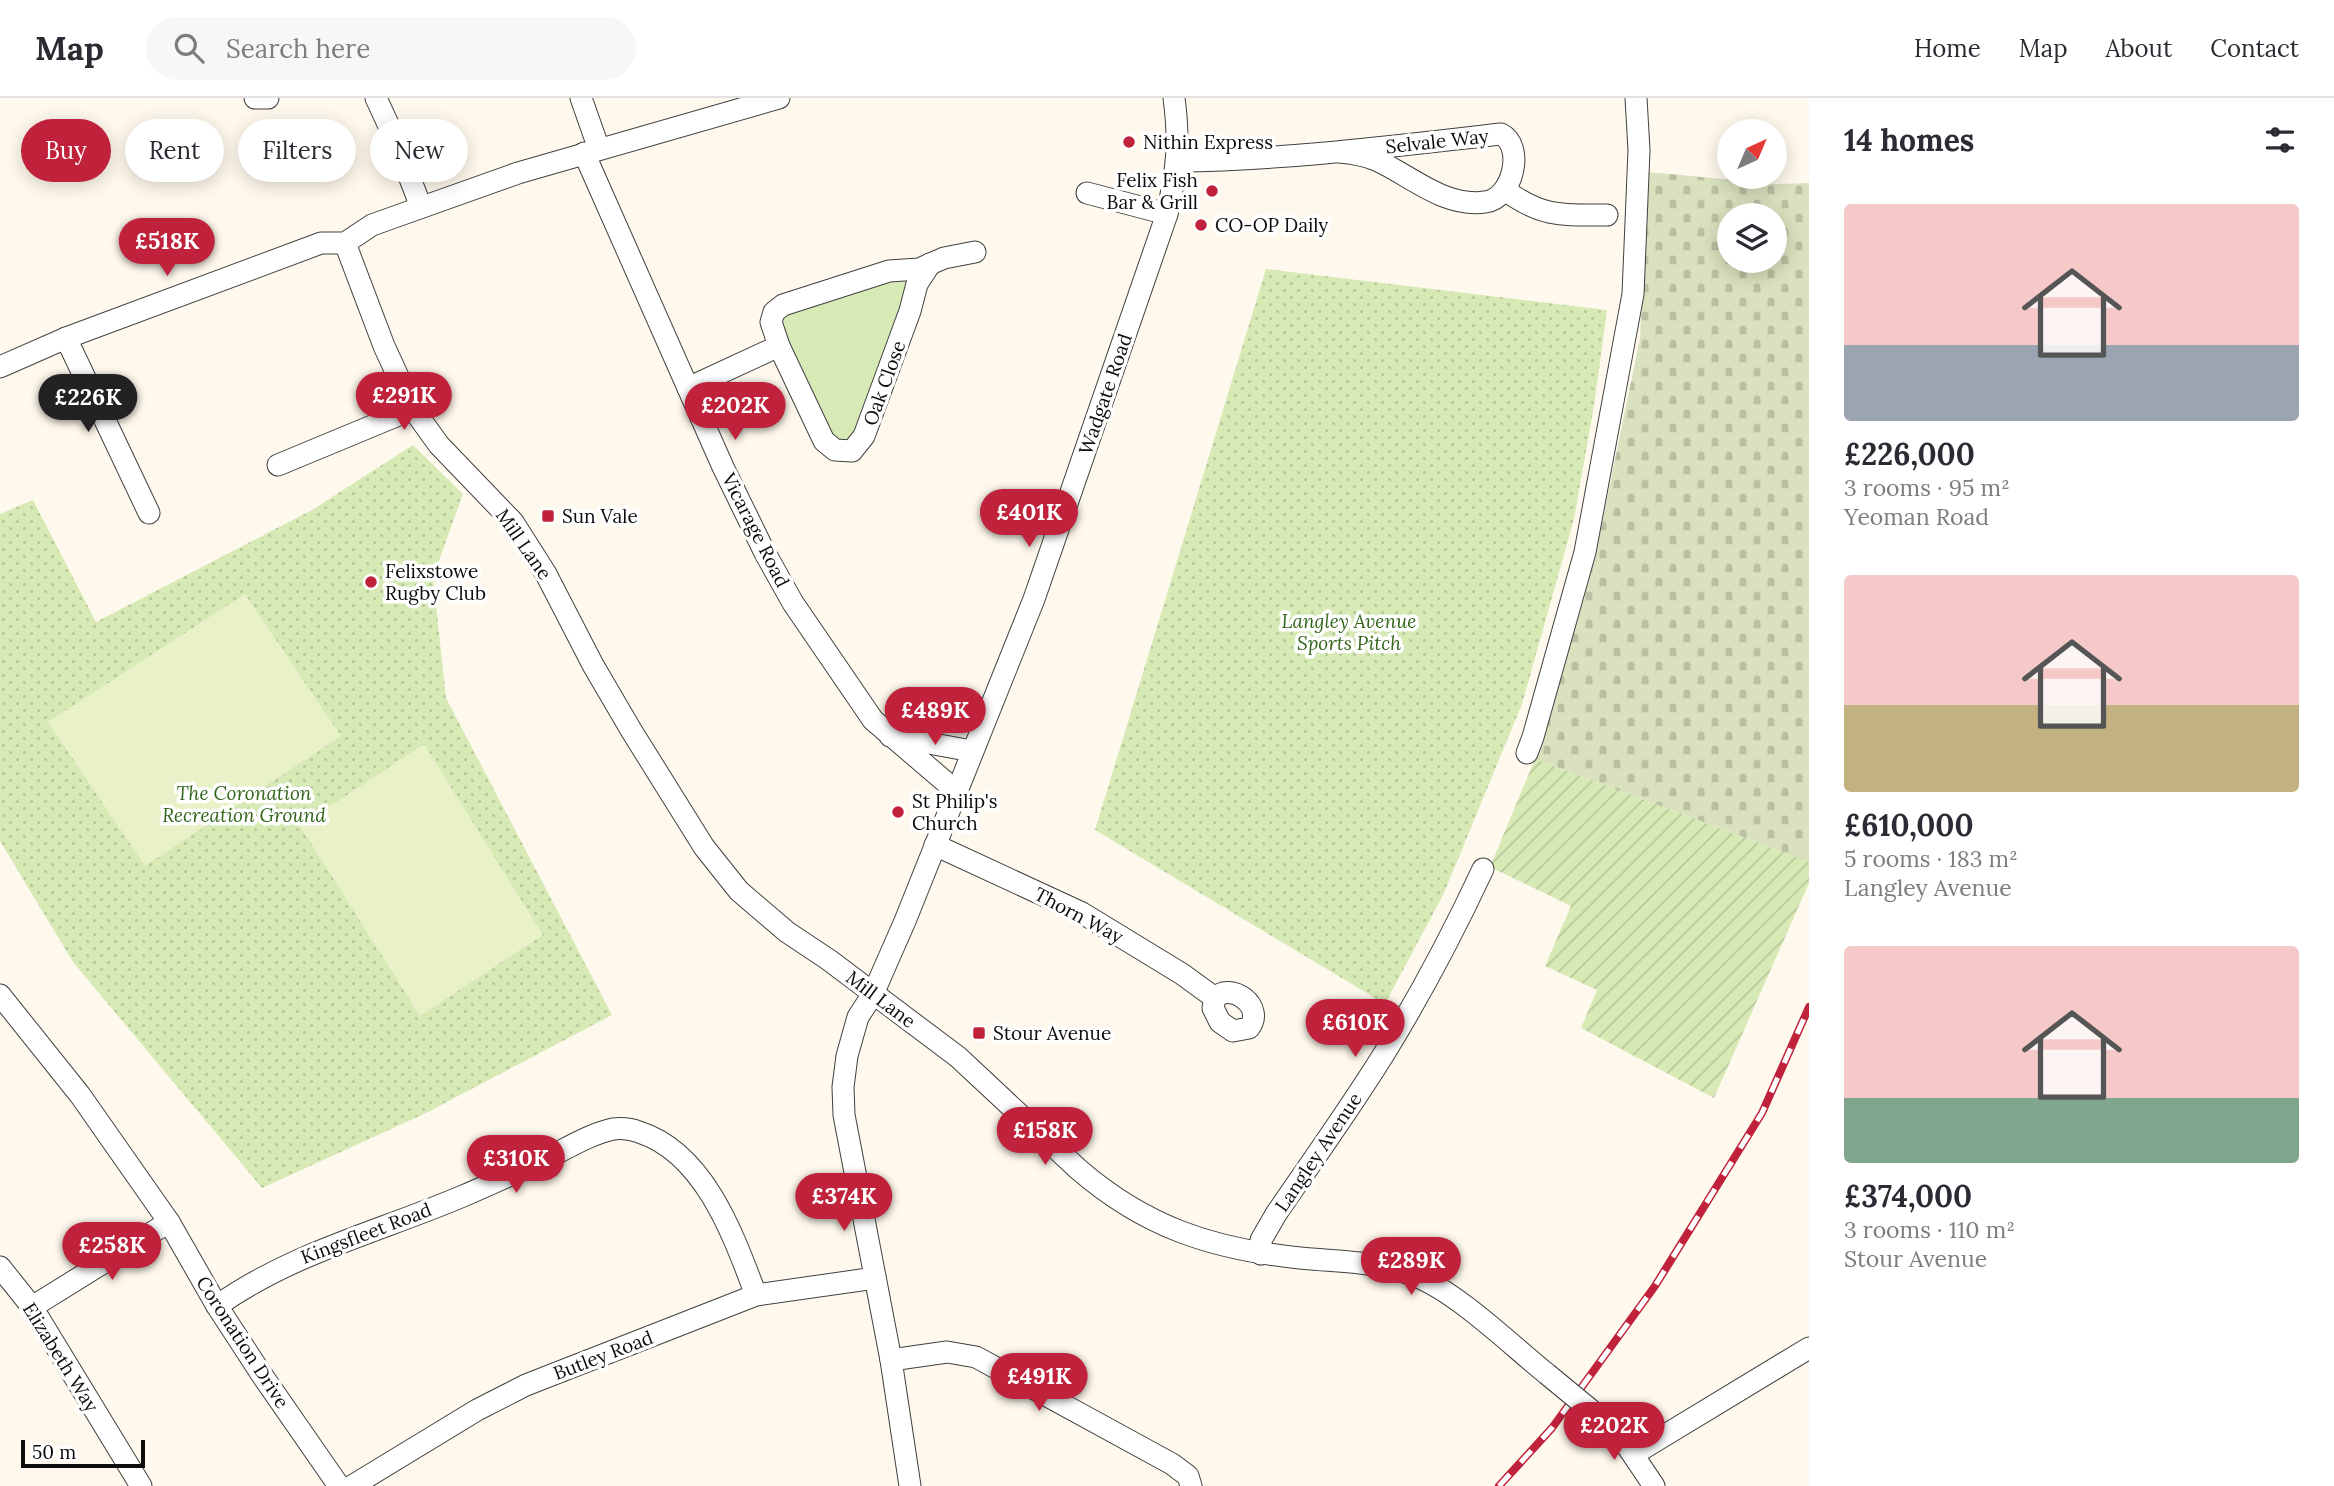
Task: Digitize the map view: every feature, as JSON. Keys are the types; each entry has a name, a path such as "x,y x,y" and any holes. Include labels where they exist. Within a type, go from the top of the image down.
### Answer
{"street":[{"path":"255,98 268,98"},
{"path":"376,98 421,207"},
{"name":"Vicarage Road","path":"581,98 591,151 688,388 748,518 793,603 867,713 888,736 956,791"},
{"path":"0,367 66,338 321,243 345,243 372,225 518,173 779,98"},
{"name":"Wadgate Road","path":"873,994 1034,599 1167,214 1178,161 1174,98"},
{"path":"1527,753 1590,526 1633,293 1639,150 1636,98"},
{"name":"Selvale Way","path":"1178,161 1339,152 1501,134 1508,139 1513,152 1513,172 1506,191 1493,200 1485,202 1455,199 1424,187 1374,159 1339,152"},
{"path":"1506,191 1543,212 1555,215 1607,215"},
{"path":"1087,193 1167,214"},
{"name":"Mill Lane","path":"345,243 384,346 413,409 439,445 513,522 546,573 624,719 704,847 739,891 787,932 964,1062 1078,1169 1118,1200 1156,1222 1212,1244 1261,1254 1368,1264 1415,1276 1437,1288 1481,1320 1618,1433 1654,1486"},
{"name":"Oak Close","path":"930,264 917,284 910,311 864,436 852,451 835,450 824,441 779,346 771,322 774,312 783,305 889,271 912,270 930,264 975,252"},
{"path":"66,338 149,513"},
{"path":"688,388 779,346"},
{"path":"278,465 413,409"},
{"path":"888,736 972,751"},
{"name":"Thorn Way","path":"935,845 1082,913 1161,960 1215,998"},
{"name":"Langley Avenue","path":"1261,1254 1261,1240 1276,1214 1406,1017 1457,926 1483,869"},
{"path":"873,994 858,1017 851,1040 842,1105 891,1360 910,1486"},
{"name":"Coronation Drive","path":"0,995 80,1095 169,1222 217,1306 339,1486"},
{"name":"Kingsfleet Road","path":"217,1306 255,1281 299,1259 462,1196 542,1161 584,1139 615,1129 629,1129 657,1140 687,1164 712,1195 725,1219 755,1295"},
{"path":"32,1307 169,1222"},
{"name":"Elizabeth Way","path":"0,1267 32,1307 141,1486"},
{"name":"Butley Road","path":"352,1486 477,1410 526,1385 755,1295 874,1278"},
{"path":"1634,1454 1809,1348"},
{"path":"891,1360 955,1352 976,1357 1172,1464 1188,1476 1191,1486"}],"green space":[{"path":"1648,172 1717,178 1717,189 1787,189 1787,184 1809,183 1809,862 1535,759 1601,528 1640,338"},
{"name":"Langley Avenue Sports Pitch","path":"1266,269 1607,310 1594,406 1574,519 1522,704 1444,893 1385,1004 1095,830"},
{"path":"898,276 908,282 861,435 836,445 776,329 778,316"},
{"name":"The Coronation Recreation Ground","path":"413,445 463,494 433,577 446,698 612,1015 426,1113 262,1188 73,962 0,841 0,514 33,500 96,622 312,510"},
{"path":"245,594 341,736 145,866 48,722"},
{"path":"424,744 543,935 420,1016 300,826"},
{"path":"1535,759 1809,862 1809,883 1714,1098 1581,1028 1597,990 1545,966 1571,906 1490,867"}],"railway":[{"path":"1499,1486 1552,1428 1655,1286 1762,1113 1809,1007"}],"place":[{"name":"Nithin Express","path":"1129,142"},
{"name":"Felix Fish Bar & Grill","path":"1212,191"},
{"name":"CO-OP Daily","path":"1201,225"},
{"name":"Sun Vale","path":"548,516"},
{"name":"Felixstowe Rugby Club","path":"371,582"},
{"name":"St Philip's Church","path":"898,812"},
{"name":"Stour Avenue","path":"979,1033"}]}
